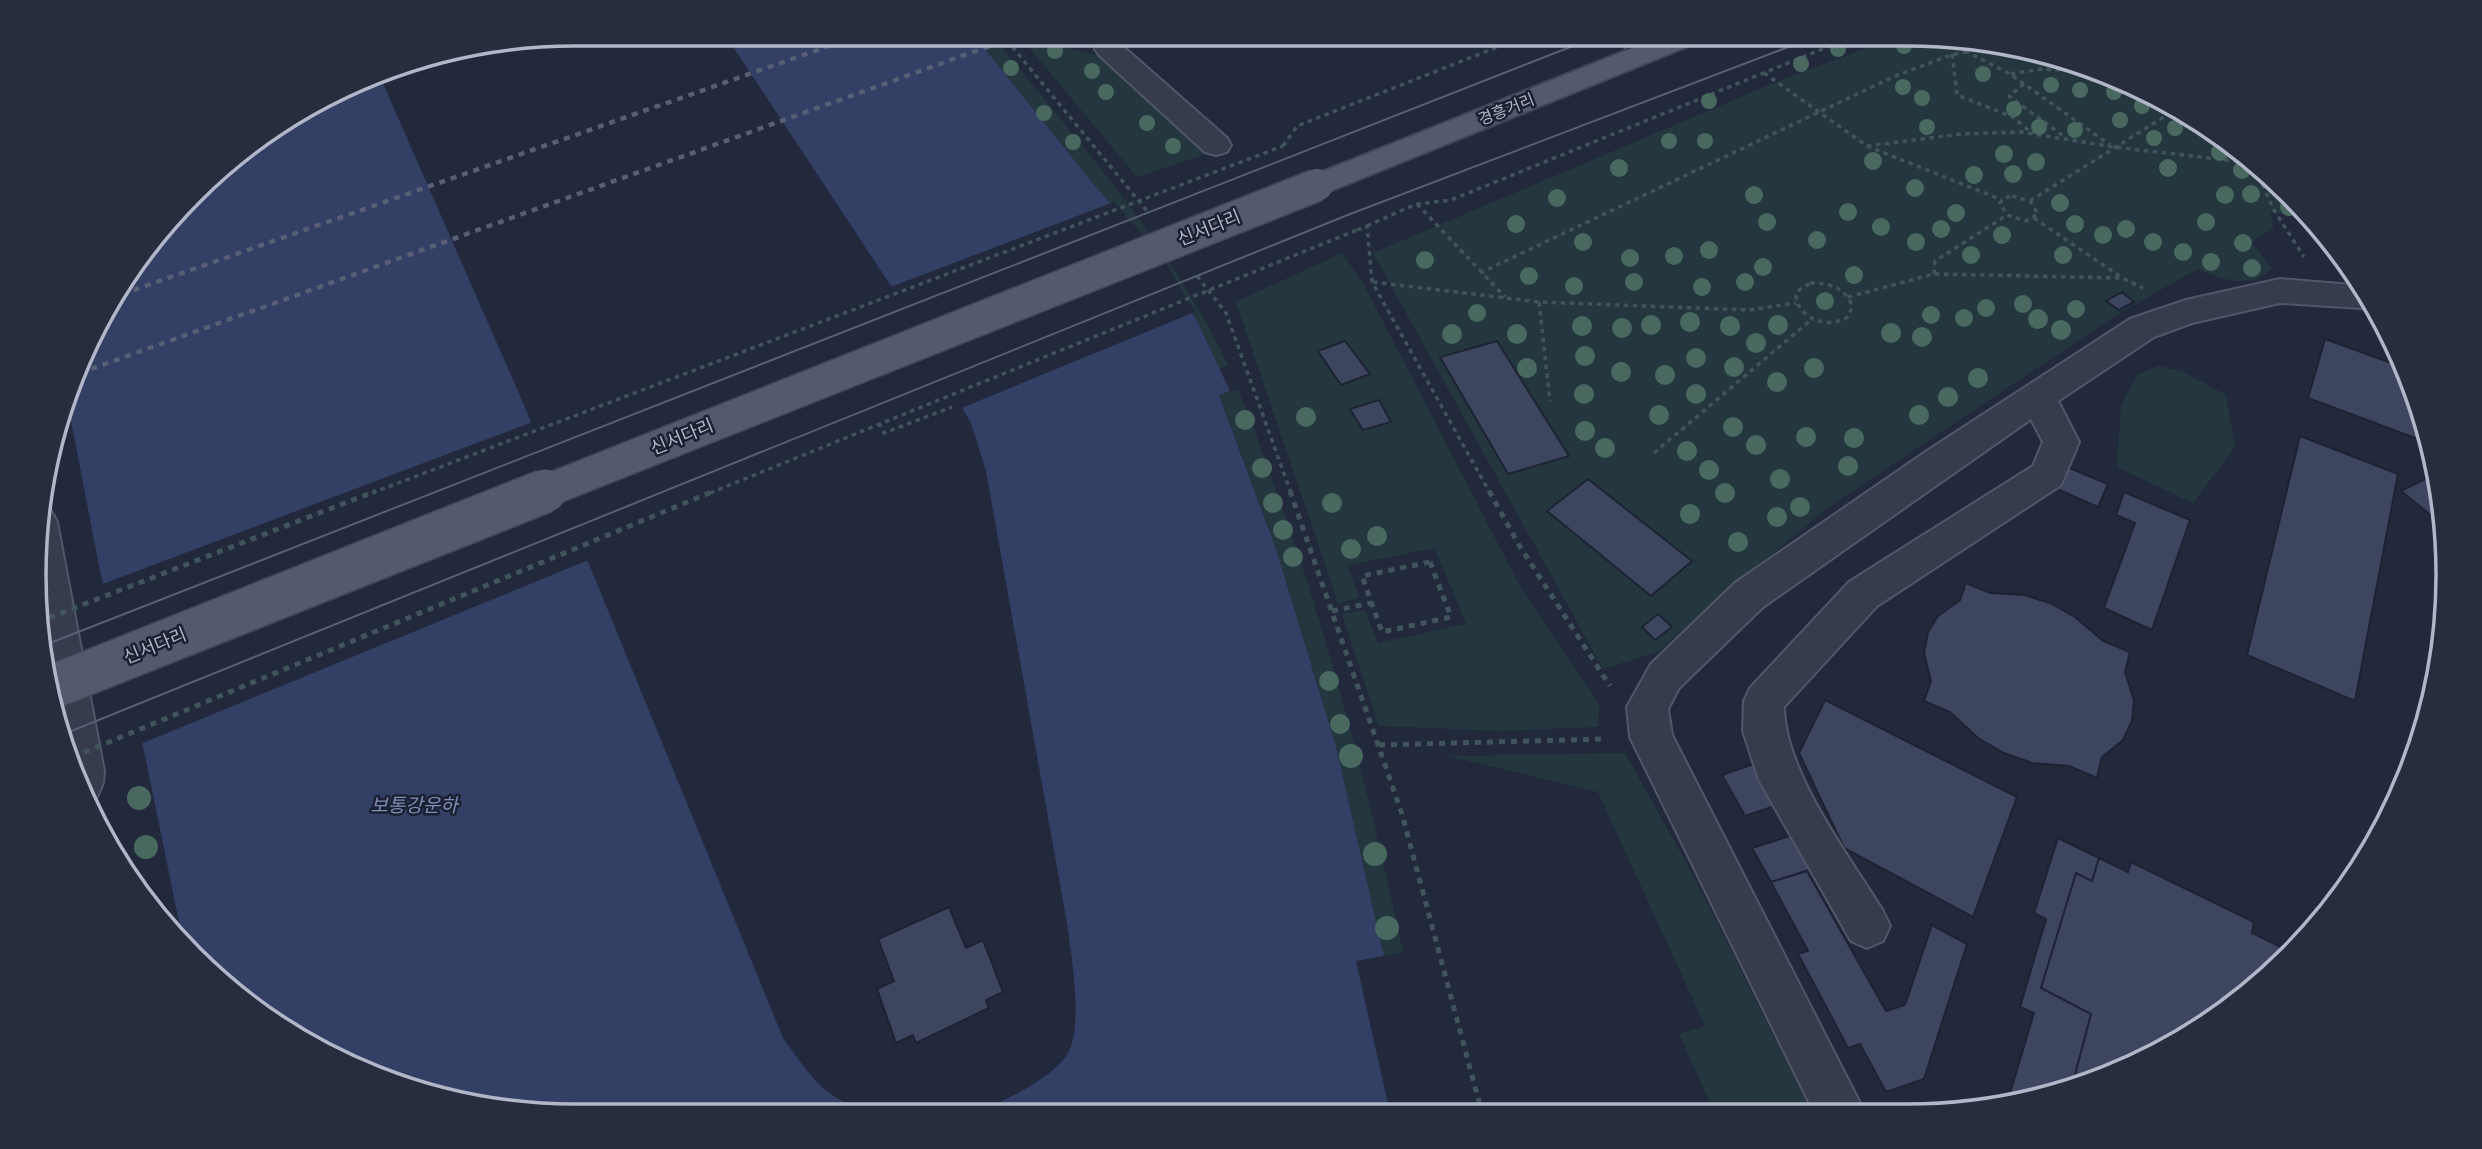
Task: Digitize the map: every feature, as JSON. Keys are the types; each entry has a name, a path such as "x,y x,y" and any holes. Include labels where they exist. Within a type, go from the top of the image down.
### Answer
{"main road":[{"name":"경흥거리","path":"1317,185 1629,46"},
{"name":"신서다리","path":"58,685 1317,185"}],"street":[{"path":"1109,49 1216,145"},
{"path":"1836,1104 1649,722 1665,676 1749,595 1940,461 2142,328 2186,312 2280,291 2358,298"},
{"path":"1867,926 1780,780 1764,731 1764,701 1863,594 2048,475 2061,442 2038,396"},
{"path":"46,572 76,749"}],"path":[{"path":"1012,46 1149,214"},
{"path":"48,618 631,393 1283,146 1297,126 1500,46"},
{"path":"83,768 879,423 1416,204 1451,200 1829,46"},
{"path":"1480,273 1817,113 1952,54 1969,49"},
{"path":"1965,50 2010,74 2114,147"},
{"path":"1952,54 1957,96 2013,117 2033,134"},
{"path":"2010,74 2042,69 2066,70"},
{"path":"1763,72 1867,146 2002,200 2012,196 2030,201 2038,214 2026,221 2007,215 2001,209 2002,200"},
{"path":"2024,84 2009,96 2067,139"},
{"path":"2030,201 2168,114"},
{"path":"1867,146 1961,134 2033,134 2114,147 2236,160"},
{"path":"2261,181 2274,211 2329,295"},
{"path":"1416,204 1507,298"},
{"path":"1934,274 1935,261 2007,215"},
{"path":"2034,218 2122,278 2186,312"},
{"path":"1367,226 1371,239 1367,265 1372,282 1519,545 1606,684 1649,722"},
{"path":"1192,269 1226,313 1402,814 1480,1104"},
{"path":"1848,297 1934,274 2122,278"},
{"path":"1372,282 1539,302 1749,310 1796,303"},
{"path":"1810,283 1835,286 1848,297 1853,311 1847,318 1825,323 1801,312 1795,294 1800,287 1810,283"},
{"path":"1539,302 1550,401"},
{"path":"1654,453 1812,319"},
{"path":"879,423 884,433 952,407"},
{"path":"1430,562 1451,617 1382,632 1371,603 1362,576 1430,562"},
{"path":"1332,611 1371,603"},
{"path":"1378,745 1649,722"}],"shaded area":[{"path":"982,46 1001,46 1119,192 1178,276 1228,365 1219,368 1198,323 1161,261 1096,187"},
{"path":"1028,46 1061,46 1109,59 1211,152 1137,177"},
{"path":"1873,46 1977,50 2044,64 2110,86 2172,116 2230,155 2282,200 2298,218 2270,213 2274,228 2251,242 2272,268 2264,275 2236,281 2198,269 2121,312 1826,509 1657,652 1603,669 1373,253 1786,78"},
{"path":"1342,253 1364,285 1521,588 1599,704 1598,727 1501,731 1379,726 1342,614 1365,610 1378,643 1466,624 1435,548 1348,565 1359,598 1338,603 1236,302"},
{"path":"2159,366 2183,372 2226,395 2235,447 2193,503 2117,467 2121,405 2138,374"},
{"path":"1238,390 1288,525 1338,684 1366,790 1403,952 1384,956 1336,747 1277,552 1219,394"},
{"path":"1625,753 1693,875 1808,1104 1710,1104 1679,1034 1705,1026 1598,792 1448,756"}],"water":[{"path":"733,46 982,46 1096,187 1161,261 1198,323 1230,391 1219,395 1277,552 1336,747 1384,956 1356,961 1388,1104 997,1104 1041,1079 1064,1059 1070,1049 1074,1036 1076,1005 1074,973 986,471 971,423 889,283"},
{"name":"보통강운하","path":"382,82 521,398 783,1038 823,1088 850,1104 574,1104 505,1099 471,1093 404,1075 341,1049 310,1033 252,994 200,949 180,926 146,760 100,571 70,417 86,372 116,310 155,252 200,200 226,177 252,155 310,116"}],"pier":[{"path":"1114,202 1164,259 1195,312 959,409 888,288"},
{"path":"535,421 591,559 138,745 100,585"}],"building":[{"path":"2122,292 2134,302 2119,310 2106,301"},
{"path":"2325,339 2392,363 2418,439 2308,398"},
{"path":"1345,341 1370,374 1341,385 1318,351"},
{"path":"1497,341 1569,456 1508,474 1440,357"},
{"path":"1379,400 1391,422 1363,430 1350,409"},
{"path":"2300,436 2398,474 2355,701 2247,655"},
{"path":"2067,467 2108,484 2098,507 2057,489"},
{"path":"2427,478 2433,517 2401,491"},
{"path":"1588,479 1692,561 1651,596 1547,511"},
{"path":"2124,492 2190,520 2152,630 2104,608 2135,523 2116,515"},
{"path":"1966,583 1990,593 2024,595 2050,603 2075,617 2103,641 2130,652 2125,672 2134,700 2132,721 2123,740 2102,757 2097,778 2069,766 2032,763 2004,753 1978,738 1950,712 1924,701 1931,681 1924,653 1928,632 1938,616 1960,600"},
{"path":"1658,614 1672,627 1655,640 1642,627"},
{"path":"1825,700 2017,797 1973,917 1844,848 1799,753"},
{"path":"1753,764 1778,805 1745,816 1722,775"},
{"path":"1793,835 1812,869 1771,882 1752,848"},
{"path":"2058,838 2099,858 2092,881 2076,873 2041,988 2091,1014 2075,1076 2010,1093 2034,1013 2020,1007 2046,919 2034,913"},
{"path":"2099,858 2128,872 2131,862 2254,922 2252,933 2283,948 2230,994 2172,1033 2110,1063 2075,1076 2091,1014 2041,988 2076,873 2092,881"},
{"path":"1807,871 1886,1011 1905,1005 1932,925 1967,944 1924,1079 1886,1092 1860,1044 1848,1048 1798,954 1808,951 1771,882"},
{"path":"949,907 966,948 983,940 1003,992 986,1000 989,1008 916,1043 913,1035 896,1043 877,989 894,981 878,939"}],"tram line":[{"path":"50,643 1573,46"},
{"path":"70,732 1345,216 1791,46"}],"railway":[{"path":"128,292 829,46"},
{"path":"87,371 990,46"}]}
